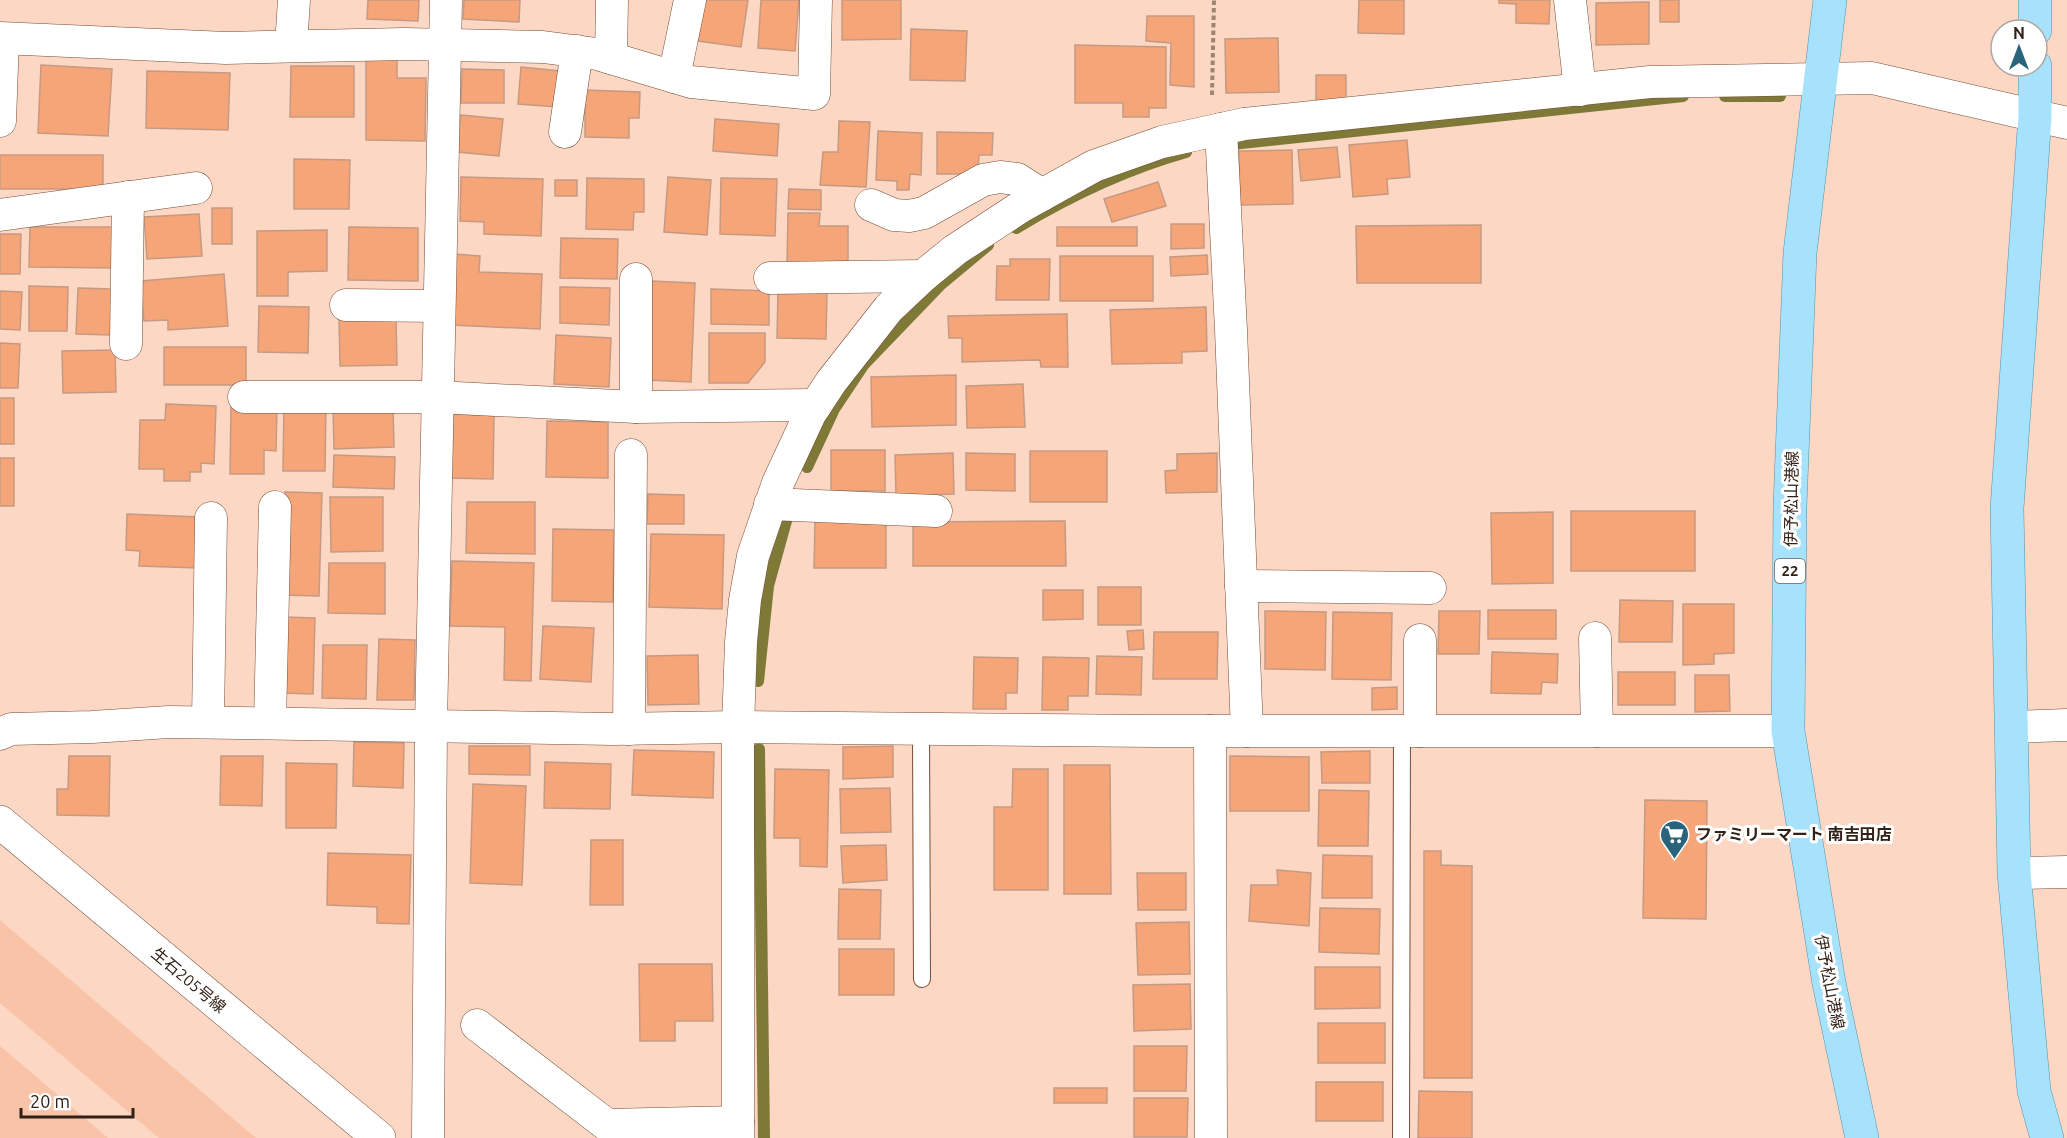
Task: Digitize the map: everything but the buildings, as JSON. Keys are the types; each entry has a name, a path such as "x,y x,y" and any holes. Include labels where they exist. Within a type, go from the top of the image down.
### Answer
{"main road":[{"name":"伊予松山港線","path":"1830,0 1800,252 1790,506 1788,731 1829,983 1862,1138"},
{"path":"2035,0 2035,18"},
{"path":"2035,78 2035,116 2007,508 2014,873 2034,1091 2047,1138"}],"street":[{"path":"291,46 294,0"},
{"path":"428,1138 431,725 446,0"},
{"path":"611,58 612,0"},
{"path":"674,77 690,0"},
{"path":"0,121 2,39 226,48 444,45 543,47 597,54 691,82 814,94 816,0"},
{"path":"1570,0 1580,90"},
{"path":"565,132 577,51"},
{"path":"477,1025 607,1125 738,1130 738,727 741,642 745,600 753,556 770,504 792,452 816,405 860,343 890,308 923,276 955,250 1042,195 1094,166 1162,142 1219,140 1244,124 1650,82 1872,78 2067,123"},
{"path":"1219,140 1231,330 1246,730"},
{"path":"871,205 894,215 909,216 924,213 982,180 1000,177 1017,179 1042,195"},
{"path":"0,215 196,188"},
{"path":"126,344 128,197"},
{"path":"770,278 923,276"},
{"path":"636,279 636,407"},
{"path":"346,305 439,306"},
{"path":"244,397 437,397 636,407 816,405"},
{"path":"628,729 631,456"},
{"path":"770,504 936,511"},
{"path":"270,722 275,507"},
{"path":"208,722 211,518"},
{"path":"1241,586 1430,588"},
{"path":"1595,638 1597,730"},
{"path":"1411,730 1420,640"},
{"path":"0,734 11,729 169,722 628,729 738,727 1788,731"},
{"path":"2012,727 2067,725"},
{"path":"1210,730 1211,1138"},
{"name":"生石205号線","path":"0,822 379,1138"},
{"path":"2014,873 2067,872"}],"lane":[{"path":"921,729 922,979"},
{"path":"1401,1138 1411,730"}],"path":[{"path":"1214,0 1219,140"}],"shaded area":[{"path":"0,920 256,1138 159,1138 0,1003"},
{"path":"0,1046 108,1138 0,1138"}],"waterway":[{"path":"1223,145 1683,96"},
{"path":"1725,96 1780,96"},
{"path":"1016,228 1098,184 1186,152"},
{"path":"807,467 834,409 864,364 940,285 988,245"},
{"path":"758,681 768,586 786,521"},
{"path":"759,749 764,1138"}],"place":[{"name":"ファミリーマート 南吉田店","path":"1675,860"}]}
